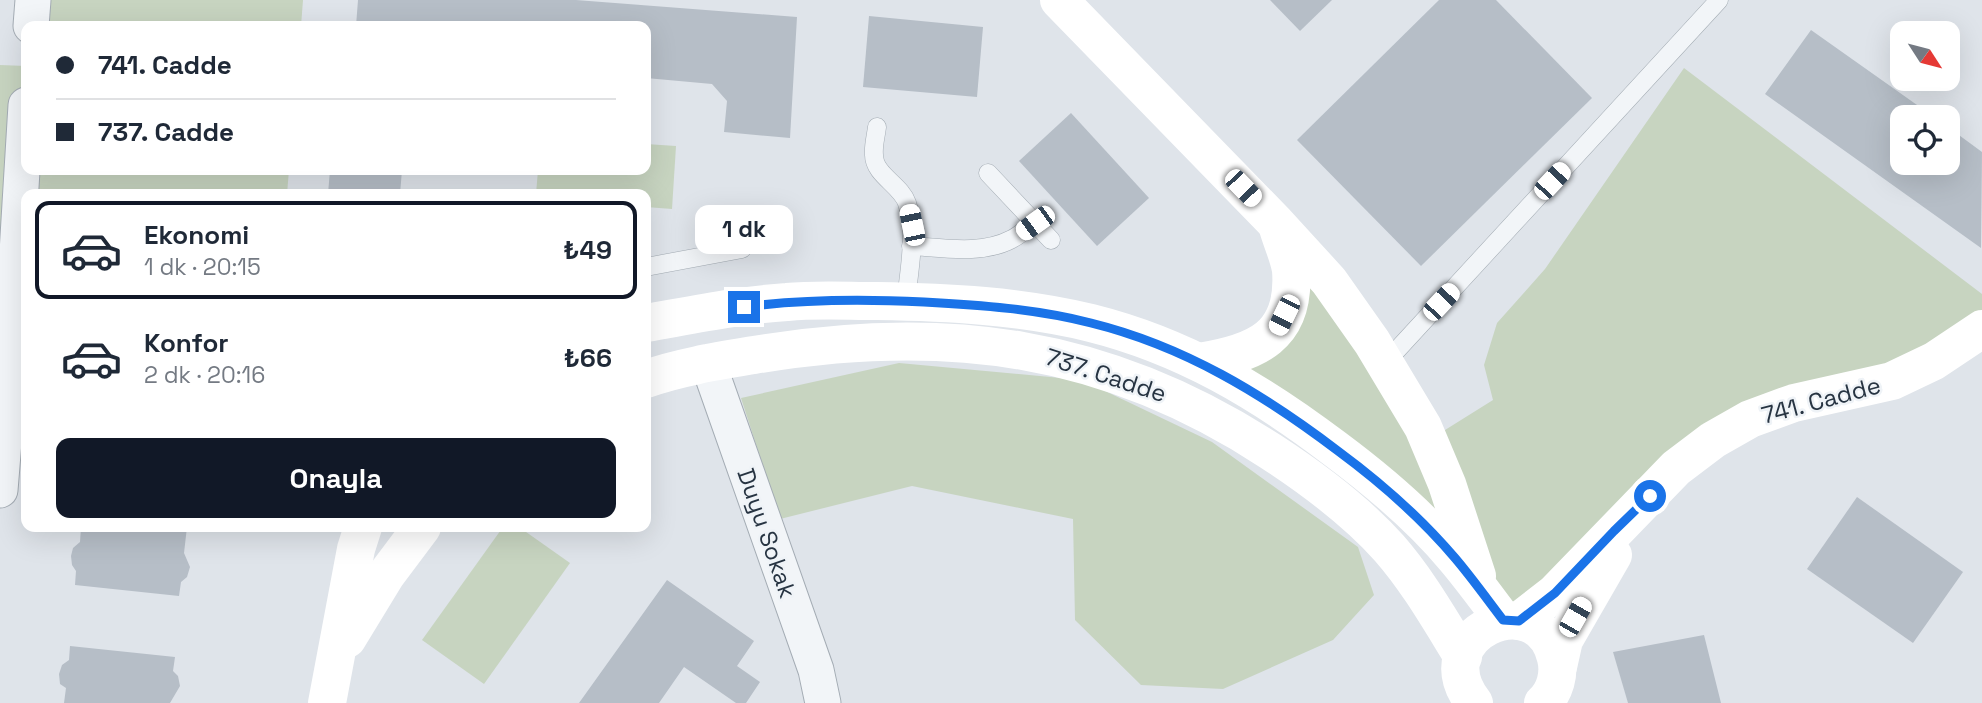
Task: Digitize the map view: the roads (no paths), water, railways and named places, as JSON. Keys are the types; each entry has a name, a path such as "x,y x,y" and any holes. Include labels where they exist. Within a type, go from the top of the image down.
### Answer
{"street":[{"path":"31,21 33,0"},
{"path":"1059,0 1329,281 1385,362 1423,427 1447,484 1480,590"},
{"path":"1199,362 1234,356 1256,348 1278,328 1290,302 1291,268 1276,223"},
{"path":"0,490 2,441 18,368 21,269"},
{"name":"737. Cadde","path":"651,322 787,302 906,301 982,305 1043,313 1093,323 1131,335 1229,376 1312,431 1376,481 1454,556 1480,590 1511,621 1534,627 1546,636 1555,651 1558,667"},
{"name":"741. Cadde","path":"1511,621 1555,593 1676,468 1713,440 1749,419 1794,402 1892,381 1934,361 1982,330"},
{"name":"737. Cadde","path":"651,378 708,363 790,349 920,340 978,343 1031,351 1085,365 1150,387 1200,409 1239,431 1304,475 1357,516 1389,548 1418,586 1463,657 1461,678 1474,703"},
{"name":"Duyu Sokak","path":"708,363 816,670 823,703"},
{"name":"741. Cadde","path":"1558,667 1564,640 1575,617 1637,510"},
{"path":"327,703 333,662 361,532"},
{"path":"333,662 386,575 418,532"},
{"path":"1463,657 1475,634 1488,625 1511,621"},
{"path":"1543,703 1556,684 1558,667"}],"lane":[{"path":"1385,362 1719,0"},
{"path":"877,127 875,161 878,168 901,192 912,225 906,301"},
{"path":"988,173 1051,240"},
{"path":"911,246 973,249 992,246 1012,239 1035,223"},
{"path":"651,266 742,249"}]}
